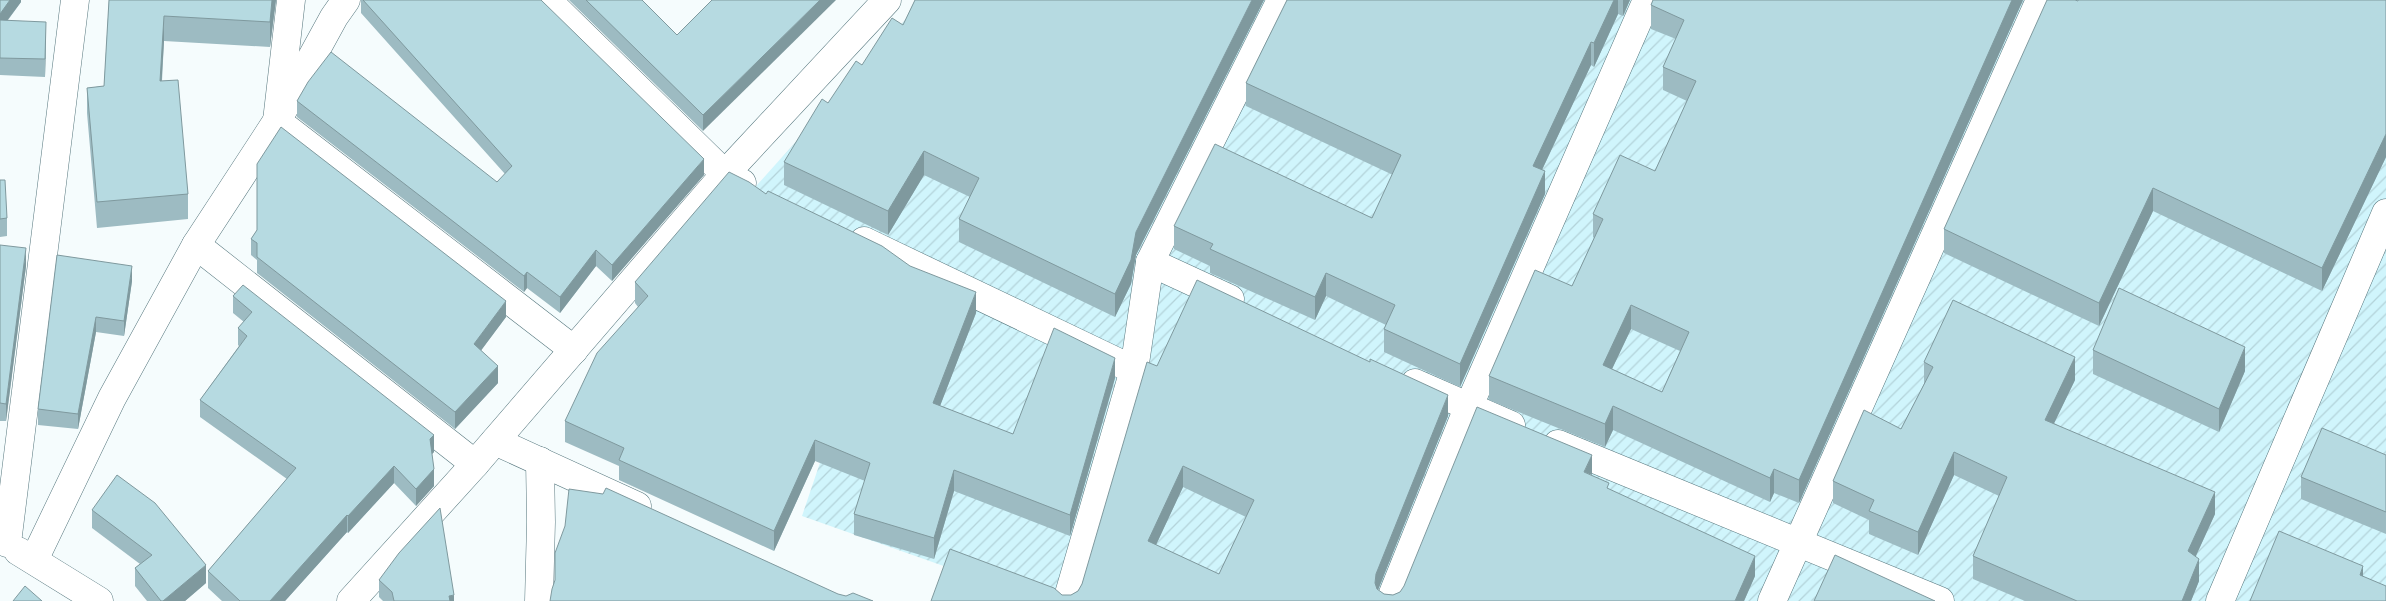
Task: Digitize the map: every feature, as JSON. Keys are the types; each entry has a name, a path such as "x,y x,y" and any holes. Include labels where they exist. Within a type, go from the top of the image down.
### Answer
{"street":[{"path":"75,0 3,541 99,601"},
{"path":"277,121 290,0"},
{"path":"547,0 725,174 761,191"},
{"path":"351,601 475,464 725,174 887,0"},
{"path":"1067,601 1134,370 1150,262 1281,0"},
{"path":"1390,601 1468,408 1646,0"},
{"path":"1772,601 1797,541 2040,0"},
{"path":"34,560 112,398 196,245 277,121 335,6"},
{"path":"277,121 574,350"},
{"path":"2220,601 2386,213"},
{"path":"841,230 1134,370"},
{"path":"196,245 475,464"},
{"path":"1150,262 1250,308"},
{"path":"1395,374 1468,408 1940,601"},
{"path":"495,441 656,515"},
{"path":"539,601 540,461"}],"shaded area":[{"path":"923,0 2386,0 2386,601 1043,601 802,516 879,288 739,205"}],"building":[{"path":"0,0 10,0 0,14"},
{"path":"109,0 272,0 270,22 164,16 160,81 178,80 188,194 97,202 87,88 104,86"},
{"path":"363,0 541,0 704,159 612,265 596,250 560,297 527,272 524,276 297,101 308,82 331,52 497,182 512,166"},
{"path":"586,0 642,0 677,35 712,0 820,0 703,115"},
{"path":"915,0 1252,0 1136,232 1131,260 1115,294 959,219 979,178 924,151 888,211 784,162 822,99 828,103 856,61 862,65 892,18 903,25"},
{"path":"1287,0 1614,0 1594,43 1591,42 1533,166 1545,171 1460,364 1384,329 1395,305 1326,273 1315,297 1210,249 1213,244 1174,226 1215,144 1372,218 1401,155 1246,83"},
{"path":"1653,0 2012,0 1799,480 1774,469 1770,478 1613,406 1605,424 1489,376 1535,270 1572,286 1603,219 1593,214 1620,155 1655,171 1696,81 1663,67 1684,20 1651,5","holes":["1631,305 1689,332 1662,392 1603,365"]},
{"path":"2047,0 2386,0 2386,134 2322,268 2153,188 2099,303 1944,229"},
{"path":"0,20 46,22 45,59 0,58"},
{"path":"281,127 506,301 474,344 498,366 455,412 257,257 257,243 251,239 257,230 257,164"},
{"path":"729,172 749,182 766,194 768,191 882,246 910,266 976,292 933,403 1013,434 1054,328 1115,358 1070,515 954,470 934,538 854,514 870,463 815,440 774,531 619,460 624,448 565,421 597,353 648,296 635,282"},
{"path":"0,180 5,180 7,218 0,219"},
{"path":"0,245 26,248 6,404 0,403"},
{"path":"57,255 132,266 124,321 96,317 78,414 38,409"},
{"path":"1197,280 1370,362 1370,359 1448,395 1376,574 1375,583 1377,589 1384,594 1393,595 1400,592 1404,586 1477,407 1592,455 1584,472 1609,483 1607,488 1755,556 1735,601 931,601 950,549 1054,588 1062,595 1071,595 1078,591 1082,584 1147,362 1157,366","holes":["1183,466 1254,500 1219,574 1148,541"]},
{"path":"243,285 434,435 430,439 434,469 416,489 394,466 270,601 240,601 208,571 296,468 200,400 247,336 238,328 252,312 233,296"},
{"path":"2119,288 2245,347 2219,409 2093,350"},
{"path":"1953,300 2075,357 2045,420 2215,492 2188,551 2199,559 2182,601 2077,601 1973,556 2007,477 1954,452 1918,532 1869,511 1874,500 1833,481 1864,410 1901,429 1933,367 1924,362"},
{"path":"2322,428 2386,455 2386,512 2301,477"},
{"path":"117,475 155,503 206,565 163,601 161,601 135,568 152,555 92,510"},
{"path":"606,488 838,594 846,596 853,593 873,601 550,601 555,580 555,553 565,526 569,489 603,494"},
{"path":"440,508 454,595 449,596 450,601 394,601 392,592 379,580 399,553"},
{"path":"2279,531 2363,566 2360,575 2386,586 2386,601 2250,601"},
{"path":"1835,555 1935,601 1814,601"},
{"path":"25,586 42,601 13,601"}]}
